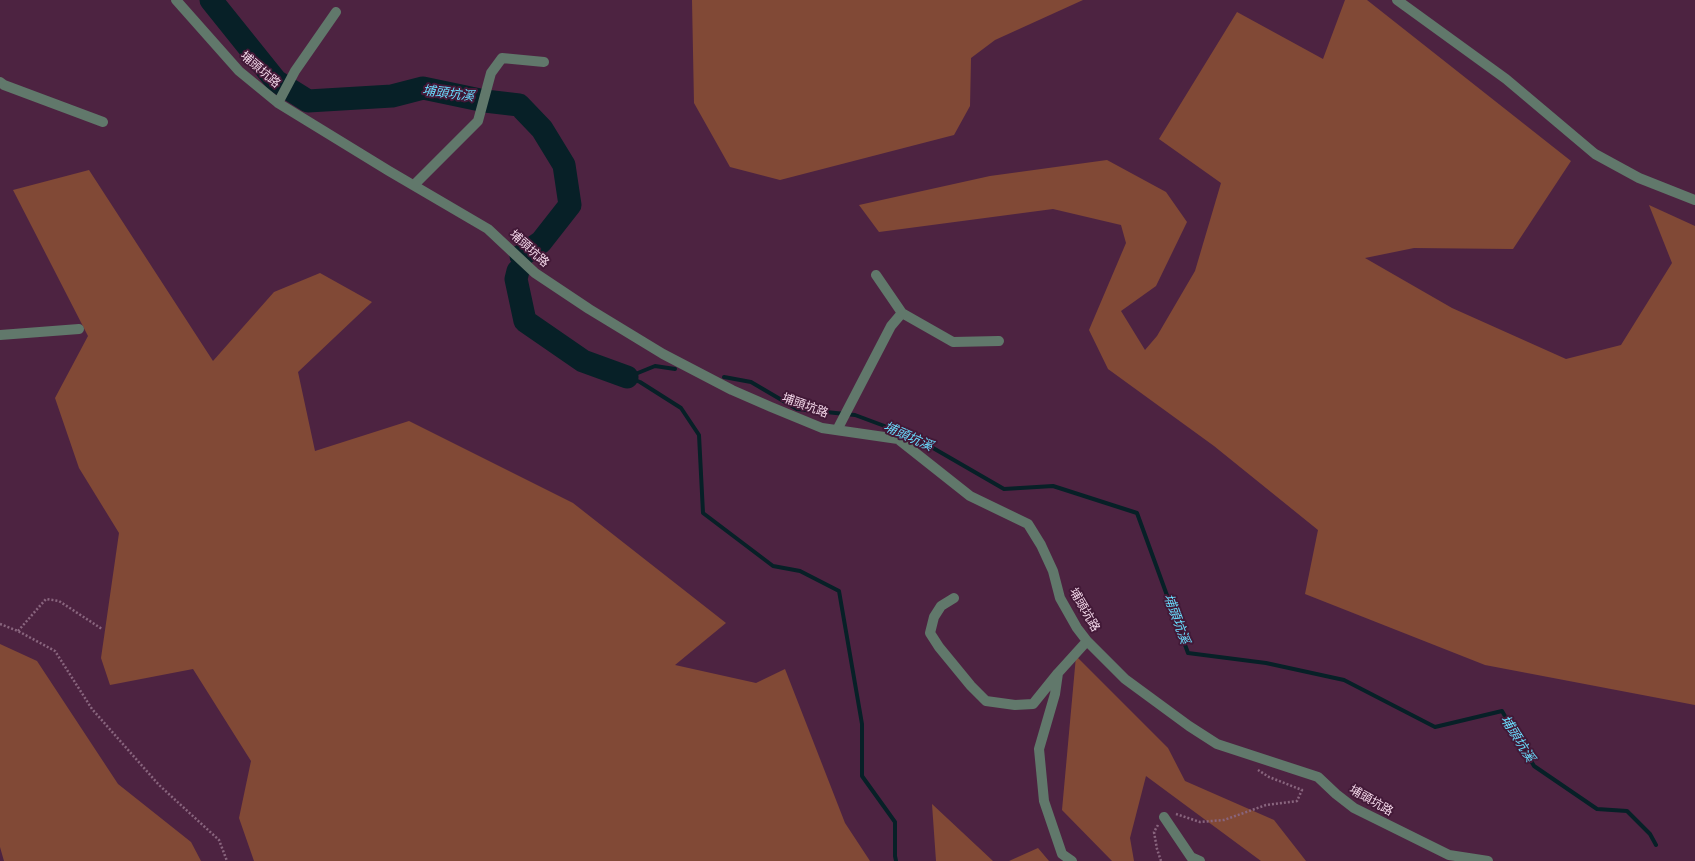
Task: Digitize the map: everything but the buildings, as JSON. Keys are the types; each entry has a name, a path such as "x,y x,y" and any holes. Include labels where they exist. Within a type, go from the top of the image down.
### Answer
{"street":[{"name":"埔頭坑路","path":"176,0 239,71 278,103 389,171 488,229 535,273 663,354 732,390 822,428 839,426 898,439 970,496 1028,524 1041,545 1053,571 1060,598 1077,628 1087,641 1125,679 1189,726 1217,744 1318,777 1354,808 1449,855 1488,861"},
{"path":"1397,0 1506,79 1595,154 1639,178 1695,200"},
{"path":"278,103 295,71 336,12"},
{"path":"414,185 478,121 491,73 502,58 544,62"},
{"path":"0,82 4,85 103,122"},
{"path":"876,275 902,313 953,342 999,341"},
{"path":"839,426 891,326 902,313"},
{"path":"0,335 79,329"},
{"path":"954,598 941,606 934,617 930,633 971,686 986,700 1014,706 1033,704 1087,641"},
{"path":"1058,673 1055,694 1039,749 1044,801 1064,858 1072,861"},
{"path":"1164,817 1191,857 1200,861"},
{"path":"1449,855 1458,861"}],"path":[{"path":"18,631 46,599 59,602 102,629"},
{"path":"0,624 18,631 55,651 92,709 160,785 219,840 227,861"},
{"path":"1161,861 1157,850 1154,832 1164,817 1174,814 1200,822 1224,820 1266,805 1297,801 1302,790 1269,777 1256,769"}],"shaded area":[{"path":"692,0 1083,0 995,40 971,58 970,106 954,135 780,180 730,167 694,103"},
{"path":"1345,0 1367,0 1571,161 1513,249 1414,248 1365,258 1452,308 1566,359 1621,345 1672,263 1649,205 1695,226 1695,705 1485,665 1305,594 1318,530 1214,446 1108,369 1089,330 1126,243 1121,225 1053,209 879,232 859,205 990,176 1107,160 1166,192 1187,222 1156,286 1121,311 1145,350 1157,336 1195,271 1221,183 1159,139 1237,12 1323,59"},
{"path":"89,170 213,361 274,292 320,273 372,302 298,372 315,451 409,421 573,503 726,623 675,665 756,683 785,669 845,823 870,861 254,861 239,818 251,761 193,669 110,685 101,658 119,533 79,468 55,398 88,336 13,190"},
{"path":"0,644 37,661 118,784 191,842 201,861 4,861 0,847"},
{"path":"1076,656 1168,748 1185,781 1274,820 1306,861 1261,861 1146,776 1130,838 1134,861 1112,861 1062,810"},
{"path":"932,804 993,861 936,861"},
{"path":"1038,848 1049,861 1009,861"}],"waterway":[{"name":"埔頭坑溪","path":"211,0 276,81 308,101 392,96 423,88 485,101 519,105 542,129 564,165 570,205 541,242 521,256"},
{"name":"埔頭坑溪","path":"518,271 516,279 525,321 583,361 627,377"},
{"name":"埔頭坑溪","path":"628,377 655,366 675,369"},
{"path":"627,377 640,382 681,408 699,435 703,513 773,566 800,571 839,591 862,724 862,776 895,822 896,861"},
{"name":"埔頭坑溪","path":"724,377 751,382 797,409 855,415 914,437 1004,489 1053,486 1137,513 1188,653 1266,663 1344,680 1435,727 1502,711 1534,766 1597,809 1627,811 1650,834 1656,845"}]}
